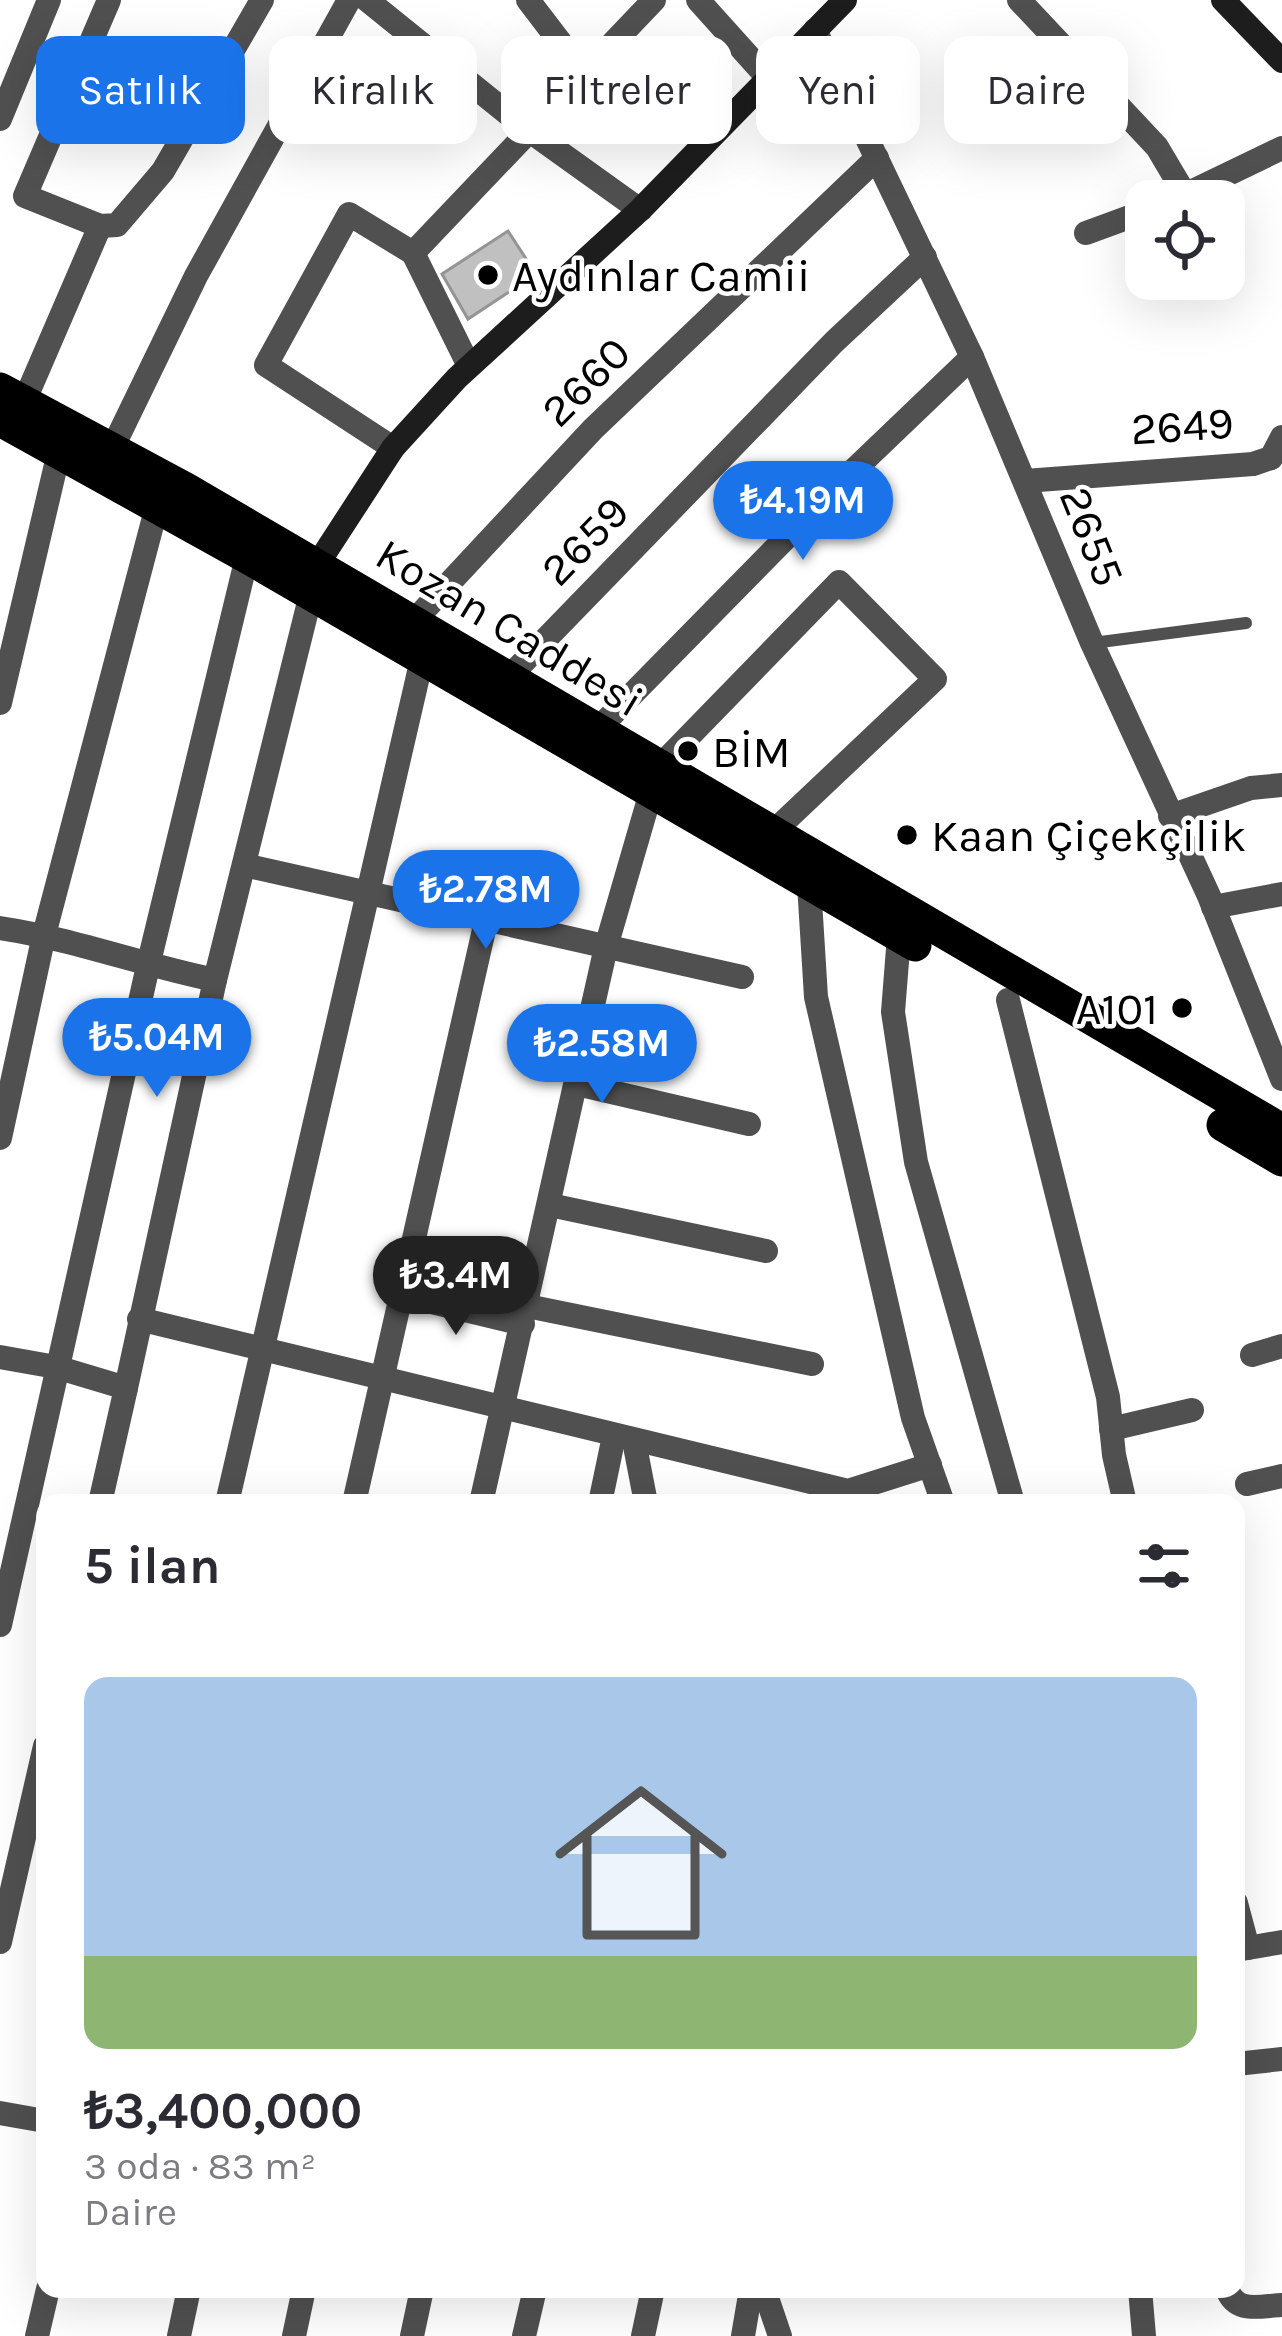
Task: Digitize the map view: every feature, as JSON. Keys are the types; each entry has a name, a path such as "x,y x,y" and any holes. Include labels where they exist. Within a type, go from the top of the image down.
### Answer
{"highway":[{"name":"Kozan Caddesi","path":"8,404 112,449 314,580 422,659 770,833 1282,1130"},
{"name":"Kozan Caddesi","path":"8,404 59,452 247,557 413,622 596,731 655,779 809,884 1282,1160"}],"main road":[{"path":"809,36 844,0"},
{"path":"1223,0 1282,61"},
{"path":"314,580 393,448 470,366 640,210 756,90"}],"street":[{"path":"0,119 49,0"},
{"path":"109,0 26,196 100,226 117,225 163,171 262,0"},
{"path":"112,449 196,276 349,0"},
{"path":"367,0 501,108"},
{"path":"528,0 556,36"},
{"path":"618,36 654,0"},
{"path":"698,0 756,65"},
{"path":"1019,0 1157,147 1171,180"},
{"name":"2655","path":"815,30 972,357 1092,643 1213,907 1282,1079"},
{"path":"413,253 513,144"},
{"path":"548,144 640,210"},
{"path":"1216,180 1282,148"},
{"name":"2660","path":"413,622 593,429 878,158"},
{"path":"393,448 266,364 349,214 413,253 470,366"},
{"path":"1087,233 1125,219"},
{"path":"8,404 100,226"},
{"name":"2659","path":"507,679 834,342 926,256"},
{"path":"596,731 832,490 972,357"},
{"path":"0,704 59,452"},
{"name":"2649","path":"1025,481 1252,464 1278,454"},
{"path":"0,1138 44,935 157,506"},
{"path":"0,1624 148,966 247,557"},
{"path":"102,1494 215,980 314,580"},
{"path":"483,1494 605,947 655,779 839,582 935,679 770,833"},
{"path":"229,1494 422,659"},
{"path":"1170,816 1251,788 1282,785"},
{"path":"244,865 742,977"},
{"path":"809,884 816,997 914,1418 940,1494"},
{"path":"1213,907 1282,894"},
{"path":"356,1494 486,921"},
{"path":"0,928 215,980"},
{"path":"899,936 893,1012 916,1162 1009,1494"},
{"path":"1008,1000 1108,1396 1123,1494"},
{"path":"577,1084 748,1124"},
{"path":"550,1205 766,1251"},
{"path":"404,1295 812,1364"},
{"path":"139,1319 848,1491 930,1465"},
{"path":"1252,1354 1282,1346"},
{"path":"0,1358 56,1367 126,1388"},
{"path":"1111,1429 1192,1410"},
{"path":"603,1494 624,1438"},
{"path":"624,1438 643,1494"},
{"path":"1246,1484 1282,1476"},
{"path":"0,1942 36,1785"},
{"path":"1245,1948 1282,1942"},
{"path":"1245,2063 1282,2059"},
{"path":"0,2113 36,2119"},
{"path":"37,2336 46,2298"},
{"path":"179,2336 187,2298"},
{"path":"294,2336 302,2298"},
{"path":"412,2336 420,2298"},
{"path":"524,2336 533,2298"},
{"path":"643,2336 651,2298"},
{"path":"743,2336 749,2298"},
{"path":"767,2298 780,2336"},
{"path":"1141,2298 1144,2336"},
{"path":"1231,2298 1242,2308 1282,2305"}],"lane":[{"path":"1092,643 1246,623"}],"building":[{"name":"Aydınlar Camii","path":"508,231 536,274 468,319 442,274"}],"place":[{"name":"Aydınlar Camii","path":"488,275"},
{"name":"BİM","path":"688,751"},
{"name":"Kaan Çiçekçilik","path":"907,835"},
{"name":"A101","path":"1182,1008"}]}
